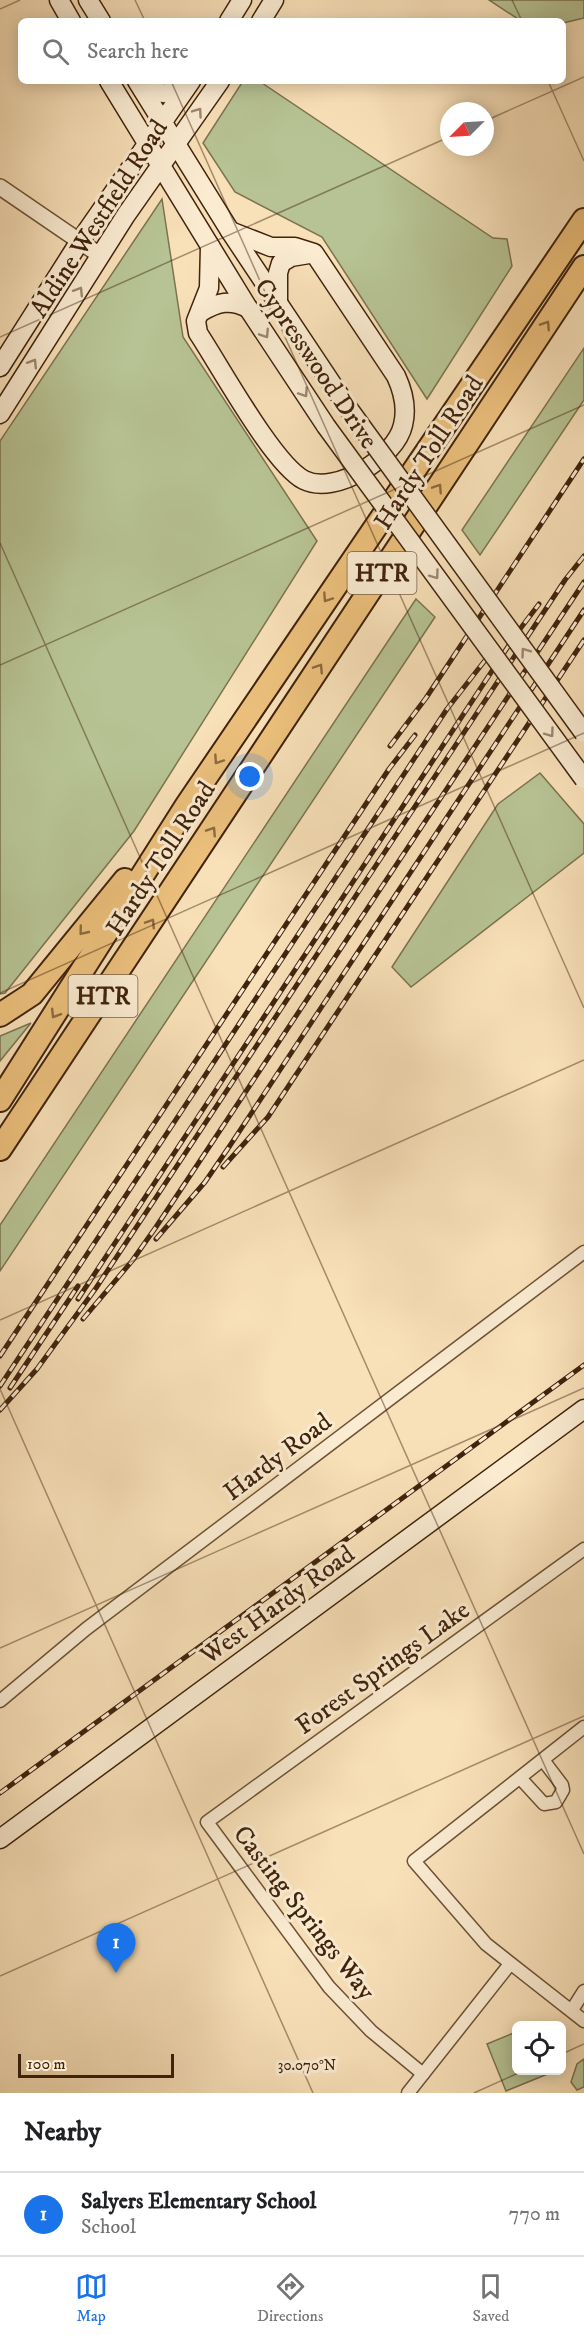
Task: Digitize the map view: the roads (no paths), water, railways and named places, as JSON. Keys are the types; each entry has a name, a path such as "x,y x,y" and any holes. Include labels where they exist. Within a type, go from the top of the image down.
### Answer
{"highway":[{"name":"Hardy Toll Road","path":"0,1100 187,805 584,220"},
{"name":"Hardy Toll Road","path":"0,1149 27,1112 584,267"},
{"path":"0,1015 32,994 187,805"},
{"path":"0,1163 27,1112"}],"main road":[{"path":"60,0 70,18"},
{"path":"88,0 99,18"},
{"path":"230,18 242,0"},
{"path":"263,18 274,0"},
{"name":"Cypresswood Drive","path":"111,84 248,308 326,426 584,779"},
{"name":"Cypresswood Drive","path":"140,84 230,231 348,408 584,733"},
{"path":"144,84 162,94 175,91 185,84"},
{"name":"Aldine Westfield Road","path":"0,367 81,241 187,84"},
{"name":"Aldine Westfield Road","path":"3,403 126,215 218,84"},
{"path":"126,215 153,194 171,195 185,204"},
{"path":"210,246 209,288 196,321 198,333 281,461 307,481 322,483 351,478 374,463 397,439 403,425 404,398 396,376 314,253 295,247 271,247 230,231"},
{"path":"278,302 278,273 281,263 291,257 314,253"},
{"path":"201,312 223,302 238,303 248,308"},
{"name":"West Hardy Road","path":"0,1839 584,1409"}],"street":[{"path":"0,187 100,256"},
{"name":"Hardy Road","path":"0,1701 95,1622 584,1252"},
{"name":"Forest Springs Lake","path":"207,1821 584,1549"},
{"path":"584,1727 521,1779 414,1861 468,1925 510,1964 584,2021"},
{"path":"521,1779 544,1804 556,1802 563,1790 562,1785 543,1760"},
{"name":"Casting Springs Way","path":"207,1821 329,1987 371,2031 423,2074"},
{"path":"408,2093 510,1964"},
{"path":"572,2010 584,1991"}],"railway":[{"path":"390,746 426,698 584,459"},
{"path":"0,1410 37,1369 96,1288 565,580 584,556"},
{"path":"83,1319 132,1261 156,1227 584,582"},
{"path":"78,1299 517,633 539,604"},
{"path":"156,1239 205,1182 229,1147 584,610"},
{"path":"223,1167 268,1117 584,640"},
{"path":"0,1386 447,709 490,654"},
{"path":"0,1356 389,769 415,735"},
{"path":"10,1388 78,1286"},
{"path":"0,1793 584,1365"}],"place":[{"name":"Salyers Elementary School","path":"116,1973"}]}
